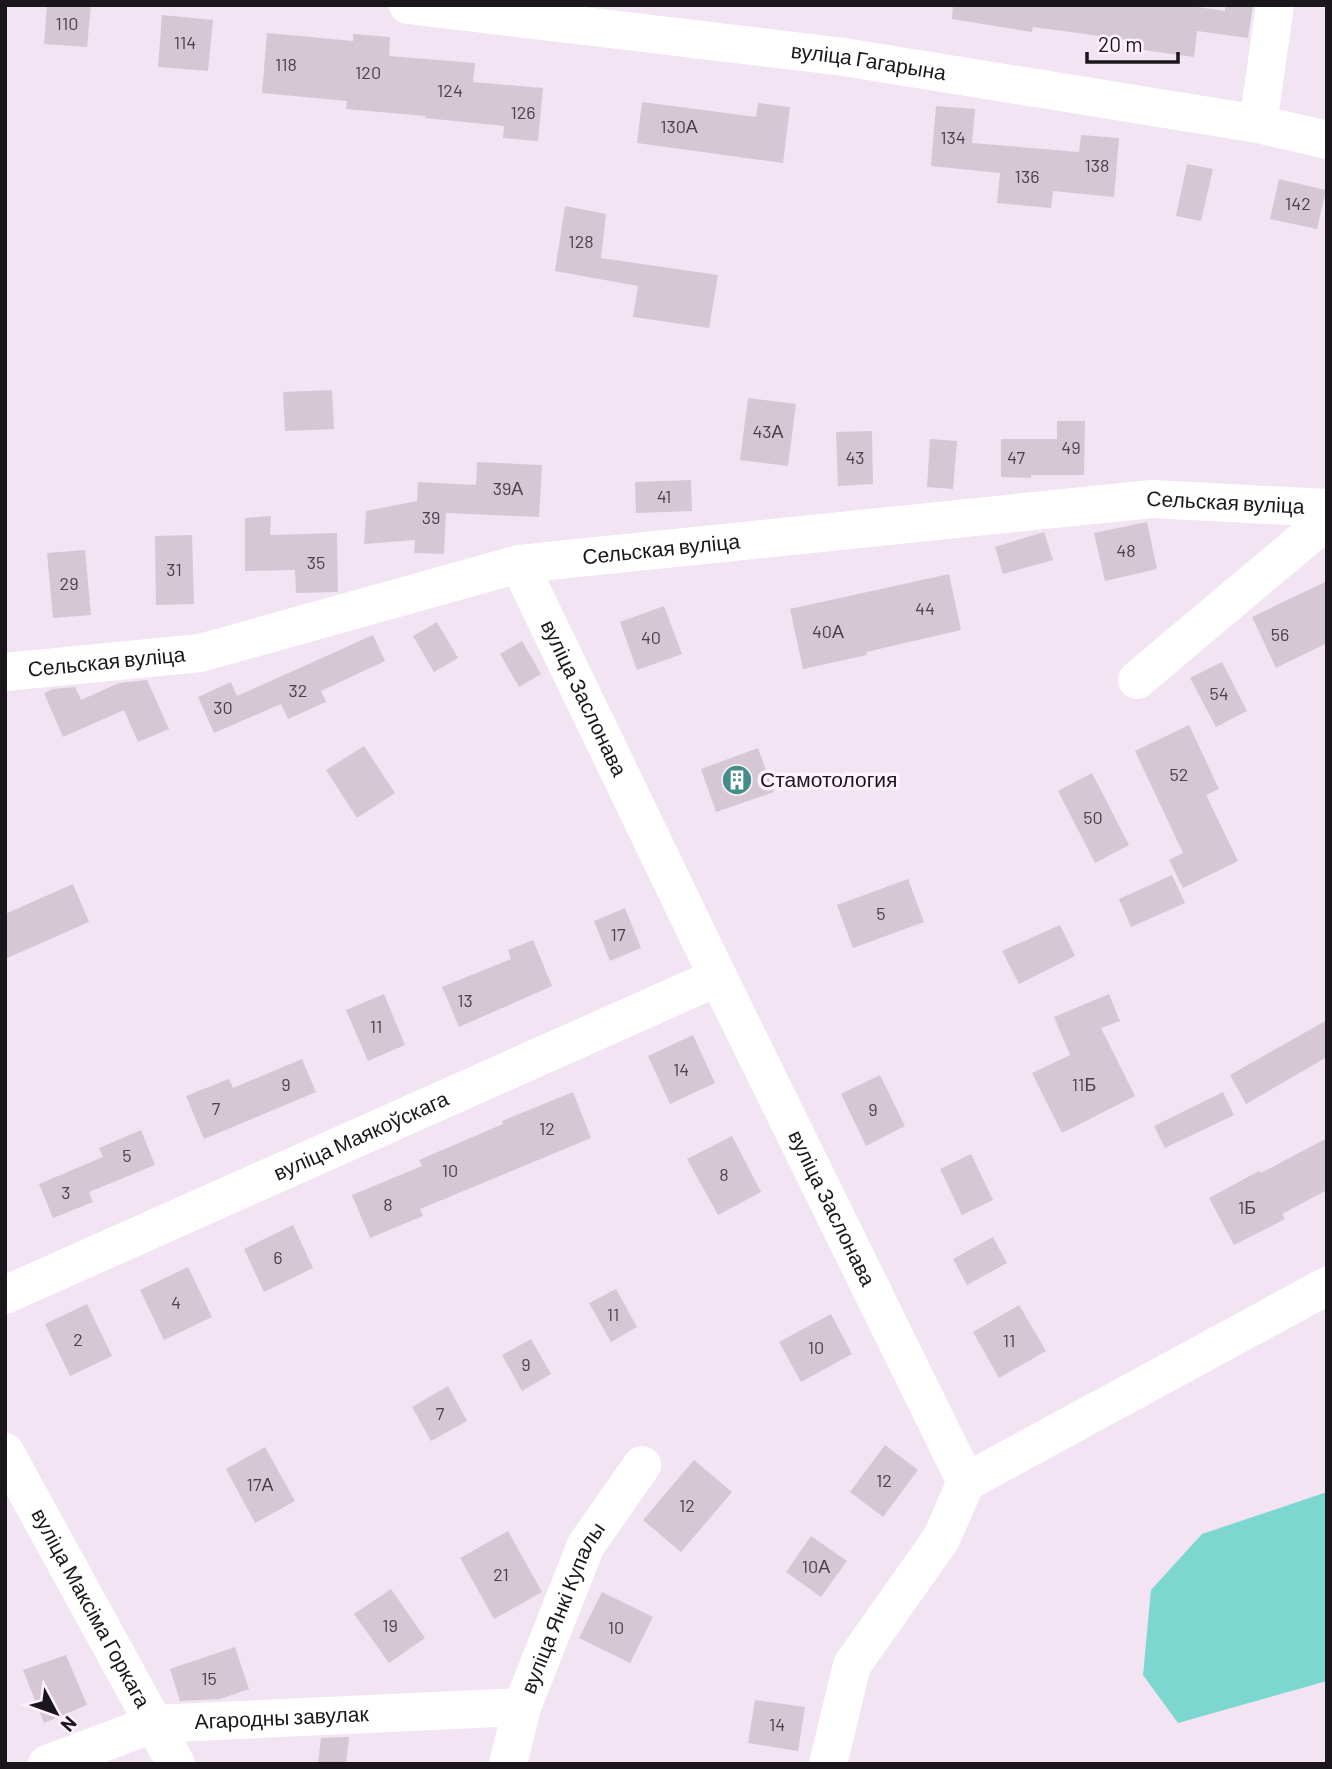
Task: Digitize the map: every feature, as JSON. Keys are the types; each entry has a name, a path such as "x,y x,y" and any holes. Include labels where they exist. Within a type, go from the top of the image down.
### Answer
{"street":[{"name":"вуліца Гагарына","path":"408,5 844,57 1258,124 1327,140"},
{"path":"1258,124 1275,5"},
{"name":"Сельская вуліца","path":"5,672 200,653 519,564 1152,499 1327,508"},
{"path":"1136,680 1327,520"},
{"name":"вуліца Заслонава","path":"519,564 966,1482"},
{"name":"вуліца Маякоўскага","path":"5,1295 718,977"},
{"path":"828,1764 852,1665 941,1539 966,1482 1327,1286"},
{"name":"вуліца Максіма Горкага","path":"5,1452 176,1764"},
{"name":"вуліца Янкі Купалы","path":"508,1764 522,1707 586,1545 642,1465"},
{"name":"Агародны завулак","path":"47,1764 153,1724 522,1707"}],"shaded area":[{"path":"1327,1492 1327,1681 1178,1723 1143,1675 1151,1590 1202,1534"}],"building":[{"path":"47,5 91,5 87,47 44,44"},
{"path":"953,5 1183,5 1225,11 1225,5 1253,5 1248,38 1197,31 1194,57 1143,50 1144,42 1033,27 1032,32 952,19"},
{"path":"162,15 213,20 208,71 158,67"},
{"path":"267,33 353,41 353,34 390,37 389,56 475,63 473,82 543,88 538,141 503,138 504,126 346,109 347,101 262,93"},
{"path":"642,102 756,117 758,103 790,107 783,163 637,143"},
{"path":"936,106 975,109 972,143 1079,152 1081,135 1119,138 1114,197 1053,191 1051,208 997,203 1000,173 931,166"},
{"path":"1187,164 1213,169 1201,221 1176,216"},
{"path":"1279,179 1326,190 1317,229 1270,219"},
{"path":"565,206 606,214 601,258 718,275 709,328 633,317 638,286 555,271"},
{"path":"332,390 334,429 285,431 283,392"},
{"path":"748,398 796,404 788,466 740,460"},
{"path":"1057,421 1085,421 1084,475 1001,477 1001,439 1057,439"},
{"path":"872,431 873,484 838,486 836,432"},
{"path":"930,439 957,441 953,489 927,487"},
{"path":"477,462 542,465 539,517 446,513 444,554 414,553 415,540 364,544 366,511 417,501 418,482 476,485"},
{"path":"691,480 692,511 636,513 635,482"},
{"path":"271,516 270,535 337,533 338,592 296,593 295,570 245,571 245,518"},
{"path":"1147,522 1157,569 1105,581 1094,533"},
{"path":"1044,532 1053,560 1003,574 995,547"},
{"path":"192,535 194,604 156,605 155,536"},
{"path":"85,550 91,615 53,618 47,553"},
{"path":"949,574 961,630 803,669 790,609"},
{"path":"1327,581 1327,643 1276,668 1252,617"},
{"path":"664,606 682,654 637,670 620,622"},
{"path":"437,622 458,658 434,672 413,636"},
{"path":"373,635 385,661 321,691 326,702 288,719 281,704 214,733 198,697 231,682 237,696"},
{"path":"522,641 541,674 519,687 500,654"},
{"path":"1222,662 1247,711 1216,727 1190,678"},
{"path":"147,680 169,729 138,742 124,710 63,737 44,693 53,689 75,687 81,700 119,683"},
{"path":"1189,725 1219,789 1206,795 1238,861 1183,888 1169,860 1183,853 1135,751"},
{"path":"364,746 395,793 357,818 326,770"},
{"name":"Стамотология","path":"758,748 774,792 716,812 701,769"},
{"path":"1092,773 1129,845 1095,863 1058,791"},
{"path":"1172,875 1185,903 1131,927 1119,899"},
{"path":"908,879 924,922 853,948 837,905"},
{"path":"73,884 89,922 5,959 5,914"},
{"path":"625,908 641,948 610,961 594,921"},
{"path":"1060,925 1075,956 1019,984 1002,951"},
{"path":"533,940 552,986 459,1027 442,987 511,959 508,950"},
{"path":"384,994 405,1045 368,1061 346,1010"},
{"path":"1109,994 1120,1021 1101,1028 1135,1096 1062,1133 1032,1073 1070,1055 1054,1017"},
{"path":"1327,1020 1327,1057 1246,1104 1230,1075"},
{"path":"693,1035 715,1083 670,1104 648,1056"},
{"path":"302,1059 316,1092 204,1139 186,1096 229,1079 233,1088"},
{"path":"880,1075 905,1126 866,1146 841,1094"},
{"path":"573,1092 591,1138 420,1209 423,1216 370,1238 352,1195 422,1166 419,1160 503,1124 502,1121"},
{"path":"1223,1092 1234,1115 1165,1148 1154,1126"},
{"path":"141,1130 155,1165 89,1192 93,1202 53,1218 39,1184 103,1157 99,1148"},
{"path":"732,1136 761,1192 718,1215 687,1159"},
{"path":"1327,1138 1327,1190 1282,1214 1285,1219 1234,1245 1209,1198"},
{"path":"971,1154 993,1200 962,1215 940,1169"},
{"path":"293,1225 313,1268 264,1292 244,1249"},
{"path":"993,1237 1007,1263 967,1285 953,1259"},
{"path":"188,1267 212,1317 164,1340 140,1290"},
{"path":"616,1289 637,1327 611,1342 589,1303"},
{"path":"87,1304 112,1356 70,1376 45,1324"},
{"path":"1019,1305 1046,1351 999,1378 973,1332"},
{"path":"831,1314 852,1354 801,1382 779,1342"},
{"path":"531,1339 551,1374 522,1391 502,1355"},
{"path":"448,1386 467,1421 431,1441 412,1407"},
{"path":"885,1445 918,1470 883,1517 850,1492"},
{"path":"265,1447 295,1501 255,1523 226,1469"},
{"path":"694,1460 732,1492 681,1552 643,1520"},
{"path":"508,1531 542,1592 494,1619 460,1558"},
{"path":"811,1536 847,1561 821,1597 786,1572"},
{"path":"391,1589 425,1638 389,1663 354,1614"},
{"path":"602,1592 653,1617 630,1663 579,1638"},
{"path":"235,1647 249,1689 220,1699 180,1701 170,1669"},
{"path":"66,1655 87,1705 44,1723 23,1670"},
{"path":"755,1700 805,1707 798,1751 748,1743"},
{"path":"349,1737 346,1764 318,1764 321,1738"}],"place":[{"name":"Стамотология","path":"737,780"}]}
